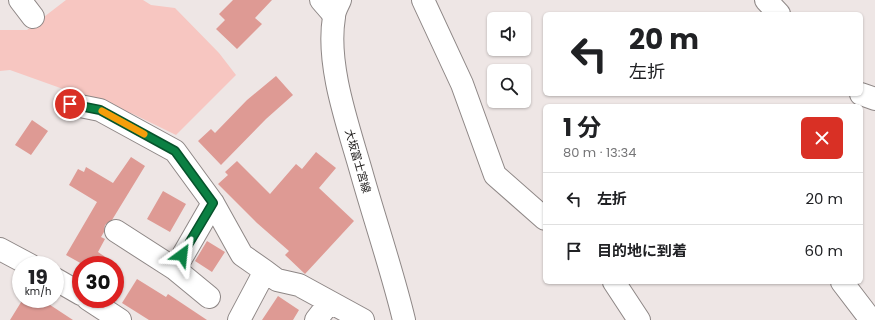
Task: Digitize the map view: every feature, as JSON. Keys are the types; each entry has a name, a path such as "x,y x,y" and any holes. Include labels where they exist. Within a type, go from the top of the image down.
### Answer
{"street":[{"path":"423,0 462,84 495,175 543,217"},
{"path":"766,0 777,12"},
{"name":"大坂富士宮線","path":"332,5 332,40 335,76 399,319"},
{"path":"863,95 875,99"},
{"path":"70,104 100,110 175,151 213,203 242,254 277,280 299,285 363,320"},
{"path":"175,268 213,203"},
{"path":"116,231 175,268 209,297"},
{"path":"0,249 13,256"},
{"path":"239,320 265,272"},
{"path":"615,284 639,320"},
{"path":"844,284 871,320"},
{"path":"316,320 330,302"},
{"path":"102,308 120,320"}],"shaded area":[{"path":"66,0 143,0 151,5 175,8 219,53 236,75 176,135 133,114 10,70 0,71 0,30 27,30"}],"building":[{"path":"233,0 272,0 255,18 262,24 237,49 216,29 225,20 219,14"},
{"path":"276,76 293,95 266,119 221,165 198,141 211,129 215,133 247,100"},
{"path":"32,120 48,131 31,155 15,145"},
{"path":"316,152 336,168 319,188 354,221 305,274 285,255 289,251 257,223 218,184 228,175 225,172 237,161 270,194 296,164 302,169"},
{"path":"131,157 145,166 112,220 105,225 104,232 101,237 105,239 98,252 104,256 72,256 72,258 66,255 97,202 69,185 78,169 84,172 86,167 113,183"},
{"path":"163,191 186,204 170,232 147,219"},
{"path":"207,241 225,252 212,272 195,261"},
{"path":"137,279 166,297 168,294 207,320 149,320 124,304 124,300"},
{"path":"278,296 299,310 293,320 262,320"},
{"path":"17,308 55,308 73,320 10,320"}],"slow traffic":[{"path":"102,111 144,134"}],"route":[{"path":"70,104 100,110 175,151 213,203 182,255"}]}
